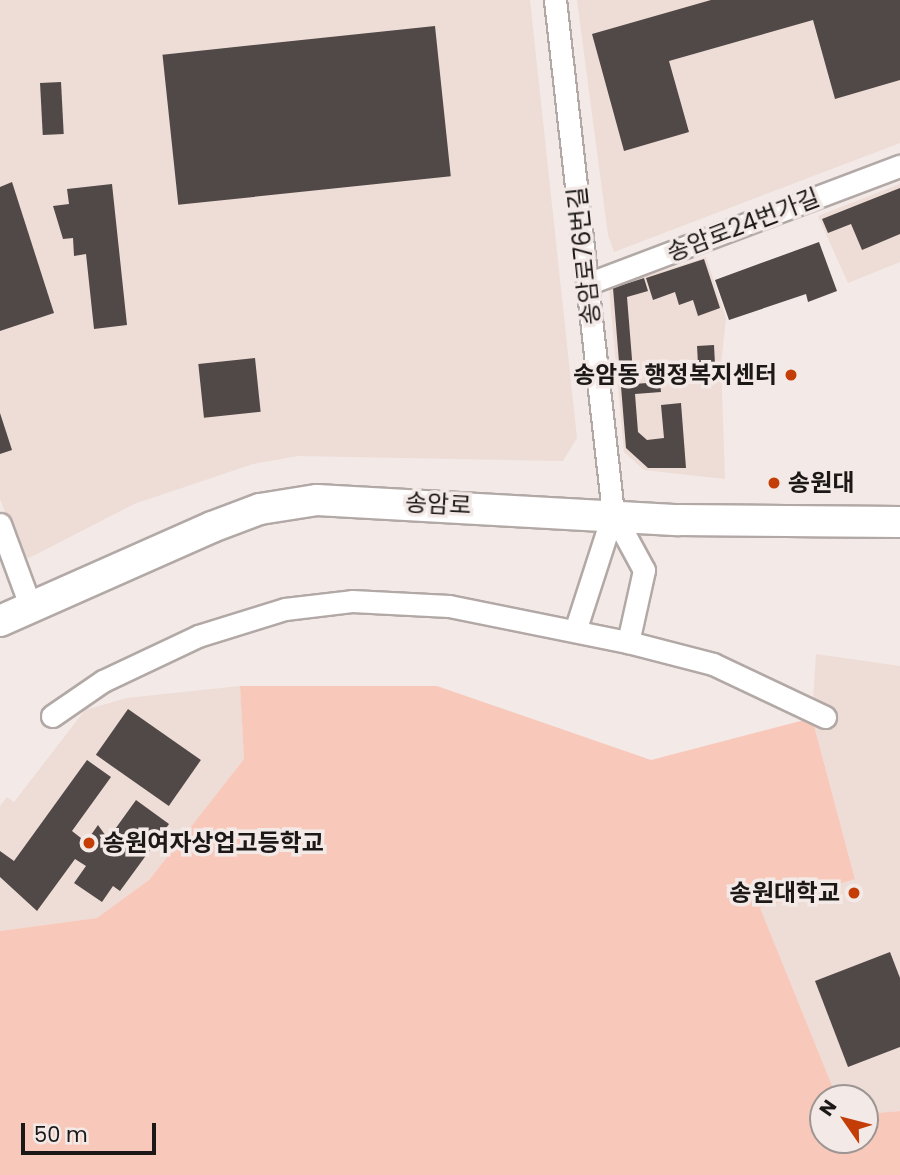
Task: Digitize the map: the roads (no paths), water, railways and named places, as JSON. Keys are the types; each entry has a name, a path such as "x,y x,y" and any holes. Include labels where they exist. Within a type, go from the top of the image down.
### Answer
{"main road":[{"name":"송암로","path":"0,621 260,509 359,500 613,513 678,520 900,522"}],"street":[{"name":"송암로76번길","path":"555,0 613,513"},
{"name":"송암로24번가길","path":"587,284 900,166"},
{"path":"575,631 613,513"},
{"path":"613,513 644,570 628,642"},
{"path":"0,524 31,608"},
{"path":"52,716 103,681 198,636 285,609 352,601 422,603 628,642 713,664 825,717"}],"place":[{"name":"송암동 행정복지센터","path":"791,375"},
{"name":"송원대","path":"774,483"},
{"name":"송원여자상업고등학교","path":"89,843"},
{"name":"송원대학교","path":"854,893"}]}
